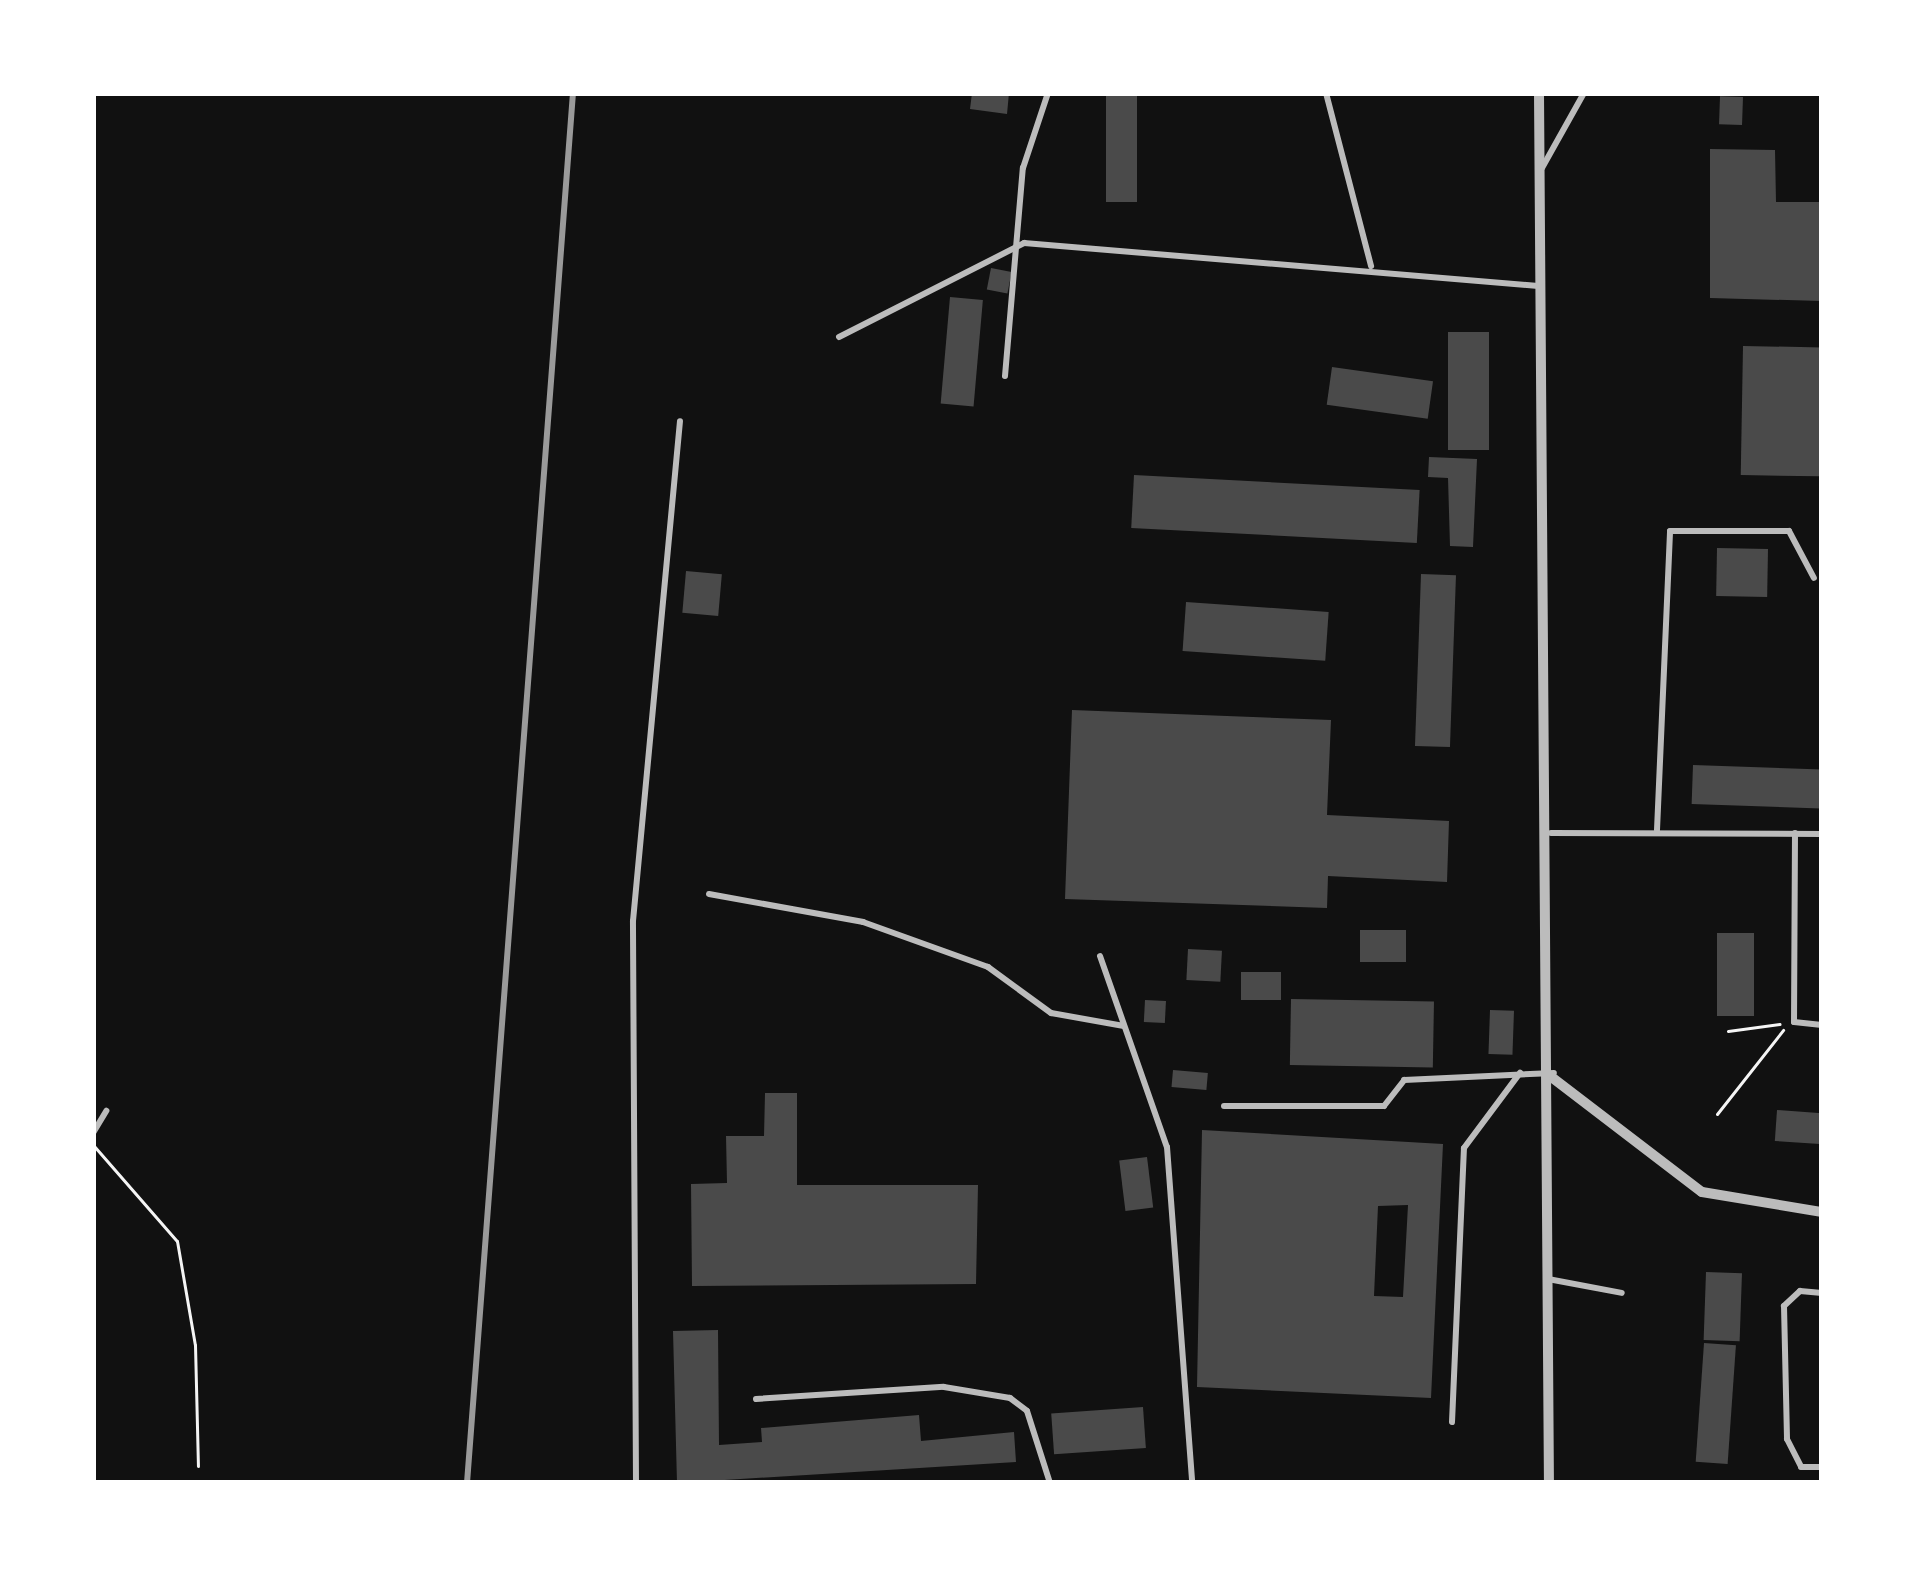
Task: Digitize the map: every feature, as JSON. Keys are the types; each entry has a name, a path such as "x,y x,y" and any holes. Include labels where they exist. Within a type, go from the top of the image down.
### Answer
{"street":[{"path":"1539,93 1554,1076 1547,1279 1550,1483"},
{"path":"1554,1076 1702,1192 1822,1212"}],"lane":[{"path":"1005,376 1024,243 1023,168 1048,93"},
{"path":"1326,93 1371,266"},
{"path":"1537,176 1584,93"},
{"path":"839,337 1024,243 1371,266 1541,286"},
{"path":"636,1483 633,921 680,421"},
{"path":"1658,830 1670,531 1789,531 1814,578"},
{"path":"1551,833 1822,834"},
{"path":"1795,833 1794,1022 1822,1025"},
{"path":"709,894 863,922 988,967 1051,1013 1124,1026"},
{"path":"1100,956 1167,1147 1192,1483"},
{"path":"1224,1106 1384,1106 1404,1080 1520,1073 1554,1076"},
{"path":"1452,1422 1464,1148 1500,1115 1520,1073"},
{"path":"93,1133 106,1111"},
{"path":"1547,1279 1622,1293"},
{"path":"1822,1293 1800,1291 1784,1306 1787,1439 1801,1467 1822,1467"},
{"path":"756,1399 944,1387 1010,1398 1027,1411 1050,1483"}],"path":[{"path":"1727,1031 1794,1022"},
{"path":"1717,1114 1794,1022"},
{"path":"93,1145 177,1241 196,1345 198,1466"}],"building":[{"path":"972,93 1009,93 1007,114 970,109"},
{"path":"1106,93 1137,93 1137,202 1106,202"},
{"path":"1720,96 1743,97 1742,125 1719,124"},
{"path":"1710,149 1775,150 1776,202 1822,202 1822,301 1710,298"},
{"path":"991,268 1012,272 1007,294 987,290"},
{"path":"950,297 983,300 974,406 941,404"},
{"path":"1448,332 1489,332 1489,450 1448,450"},
{"path":"1743,346 1822,347 1820,476 1741,475"},
{"path":"1332,367 1433,381 1428,419 1327,405"},
{"path":"1429,457 1477,459 1473,547 1450,546 1448,478 1428,477"},
{"path":"1134,475 1420,490 1417,543 1131,528"},
{"path":"1717,548 1768,549 1767,597 1716,596"},
{"path":"686,571 722,574 718,616 682,613"},
{"path":"1421,574 1456,575 1450,747 1415,746"},
{"path":"1186,602 1329,612 1325,661 1183,651"},
{"path":"1072,710 1331,720 1327,815 1449,821 1447,882 1328,876 1327,908 1065,899"},
{"path":"1693,765 1822,770 1821,808 1692,804"},
{"path":"1360,930 1406,930 1406,962 1360,962"},
{"path":"1717,933 1754,933 1754,1016 1717,1016"},
{"path":"1188,949 1222,951 1220,982 1186,980"},
{"path":"1241,972 1281,972 1281,1000 1241,1000"},
{"path":"1291,999 1434,1001 1433,1067 1290,1065"},
{"path":"1145,1000 1166,1001 1165,1023 1144,1022"},
{"path":"1490,1010 1514,1011 1512,1055 1488,1054"},
{"path":"1173,1070 1208,1073 1206,1090 1172,1087"},
{"path":"765,1093 797,1093 797,1185 978,1185 976,1284 692,1286 691,1184 727,1183 726,1136 764,1136"},
{"path":"1777,1110 1822,1113 1820,1144 1775,1141"},
{"path":"1202,1130 1443,1144 1431,1398 1197,1387","holes":["1408,1205 1403,1297 1374,1296 1378,1206"]},
{"path":"1147,1157 1153,1208 1125,1211 1119,1160"},
{"path":"1706,1272 1742,1273 1740,1341 1704,1340"},
{"path":"718,1330 719,1445 762,1442 761,1428 919,1415 921,1441 1014,1432 1016,1462 677,1483 673,1331"},
{"path":"1704,1343 1736,1345 1728,1464 1696,1462"},
{"path":"1143,1407 1146,1448 1054,1454 1051,1413"}],"railway":[{"path":"467,1483 573,93"}]}
